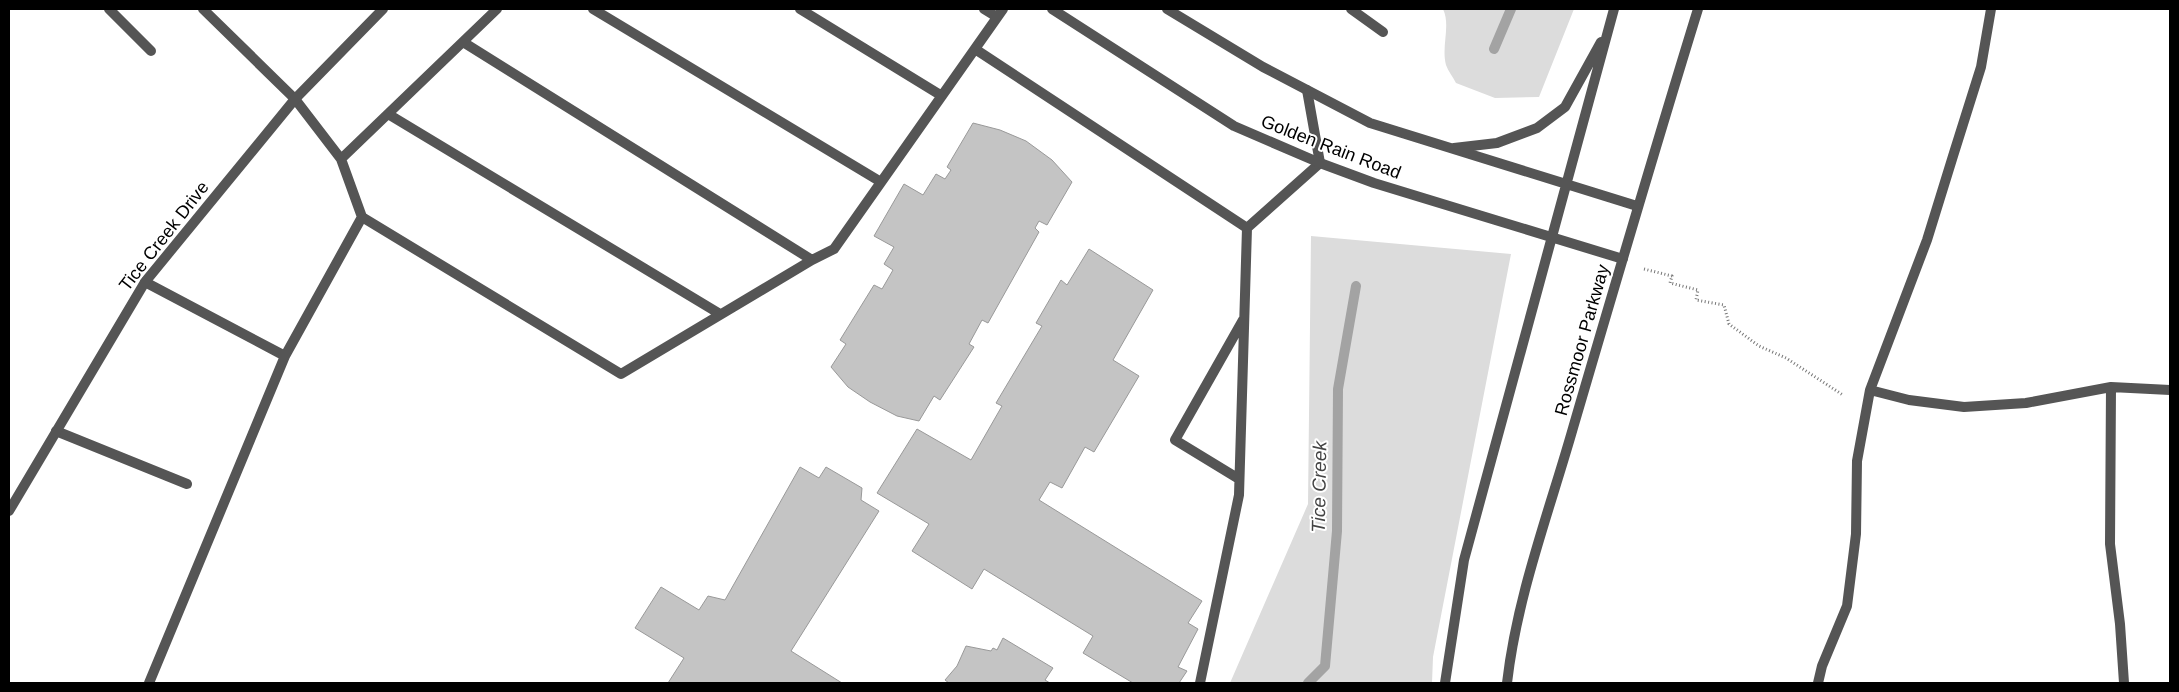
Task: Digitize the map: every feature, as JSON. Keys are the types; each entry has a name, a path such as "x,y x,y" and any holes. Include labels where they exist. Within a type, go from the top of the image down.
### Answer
{"street":[{"path":"109,9 151,51"},
{"path":"204,9 295,99 341,159 362,217 621,374 812,260 834,249 1000,13 984,9"},
{"name":"Tice Creek Drive","path":"9,511 145,282 295,99 383,9"},
{"path":"341,159 497,9"},
{"path":"593,9 881,182"},
{"path":"800,9 942,96"},
{"name":"Golden Rain Road","path":"1052,9 1234,126 1320,163 1374,183 1552,239 1623,259"},
{"name":"Golden Rain Road","path":"1167,9 1263,67 1370,123 1637,206"},
{"path":"1351,9 1384,32"},
{"path":"1446,683 1464,560 1561,202 1568,184 1614,9"},
{"name":"Rossmoor Parkway","path":"1507,683 1510,654 1529,578 1637,206 1698,9"},
{"path":"1818,683 1822,666 1847,606 1856,534 1857,461 1870,390 1926,240 1950,166 1981,67 1991,9"},
{"path":"1450,148 1497,143 1537,128 1565,107 1608,30"},
{"path":"463,42 812,260"},
{"path":"975,49 1247,228"},
{"path":"1200,683 1239,496 1247,228 1320,163 1307,90"},
{"path":"388,114 720,314"},
{"path":"149,683 285,356 362,217"},
{"path":"145,282 285,356"},
{"path":"1239,479 1175,440 1244,318"},
{"path":"1870,390 1909,400 1964,407 2026,403 2111,387 2170,390"},
{"path":"2111,387 2110,544 2120,624 2124,683"},
{"path":"56,431 188,484"}],"path":[{"path":"1641,268 1672,276 1670,283 1698,290 1696,300 1724,306 1729,324 1759,346 1786,358 1843,395"}],"shaded area":[{"path":"1443,9 1574,9 1539,97 1495,98 1456,83 1449,72 1445,58 1446,22"},
{"path":"1311,236 1511,254 1433,657 1432,683 1230,683 1308,504"}],"building":[{"path":"973,123 1000,130 1026,141 1052,160 1072,182 1047,225 1039,221 1035,228 1039,232 988,323 982,320 969,344 974,347 940,400 934,396 919,421 897,416 870,402 848,387 831,367 846,344 840,340 874,285 882,289 893,270 884,264 894,247 874,236 904,184 923,195 936,174 945,179 951,170 947,167"},
{"path":"1089,249 1153,290 1113,360 1139,376 1094,452 1085,447 1062,488 1050,482 1039,500 1202,601 1188,623 1198,629 1178,667 1187,671 1179,683 1133,683 1083,653 1093,636 984,569 972,589 912,551 929,524 877,493 917,429 971,460 1002,406 996,403 1042,326 1036,323 1061,280 1067,285"},
{"path":"800,467 819,478 826,467 862,488 861,500 879,511 791,651 842,683 668,683 684,658 635,628 661,587 699,610 708,596 725,600"},
{"path":"1003,638 1053,668 1045,680 1050,683 949,683 945,680 957,666 966,646 991,651 993,648 997,650"}],"waterway":[{"name":"Tice Creek","path":"1494,49 1511,9"},
{"name":"Tice Creek","path":"1308,683 1325,666 1337,531 1338,389 1356,286"}]}
